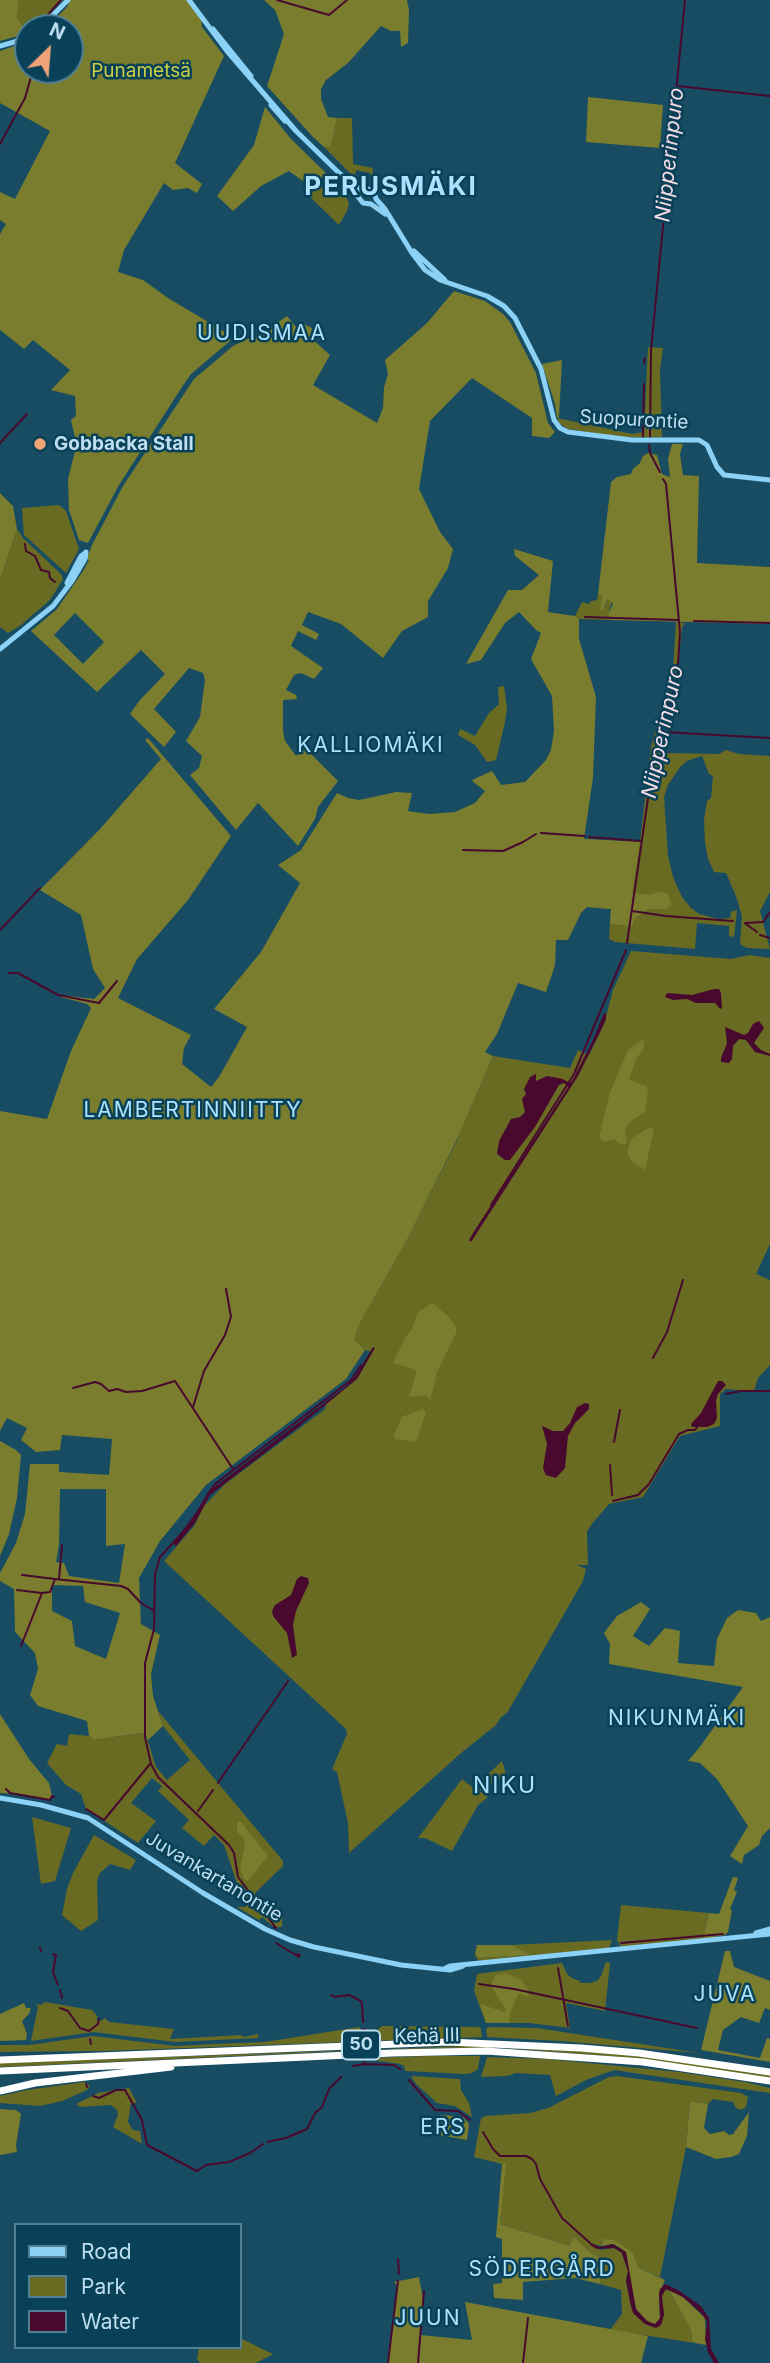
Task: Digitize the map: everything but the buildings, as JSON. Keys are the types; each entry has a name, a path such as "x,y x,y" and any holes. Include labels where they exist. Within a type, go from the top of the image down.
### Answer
{"highway":[{"name":"Kehä III","path":"0,2060 460,2043 522,2044 639,2053 770,2073"},
{"name":"Kehä III","path":"0,2071 486,2051 643,2063 770,2081"},
{"path":"0,2091 35,2082 203,2061"}],"street":[{"path":"54,14 68,0"},
{"path":"189,0 217,39 296,131 361,194 364,204 373,202 372,190 361,194"},
{"name":"Suopurontie","path":"373,202 388,216 410,248 447,282 487,296 504,306 515,318 541,369 554,420 560,428 568,432 632,440 699,440 707,445 717,467 724,475 770,480"},
{"path":"0,649 49,610 72,581 85,559 86,552 81,556 67,586"},
{"name":"Juvankartanontie","path":"0,1798 41,1805 96,1824 203,1893 281,1936 314,1947 416,1968 456,1969 463,1966 770,1931"}],"green space":[{"path":"0,0 19,0 17,14 14,14 14,37 0,41"},
{"path":"19,0 63,0 50,14 17,14"},
{"name":"Punametsä","path":"70,0 187,0 201,18 202,27 224,56 175,163 202,184 197,193 188,188 173,190 164,183 124,250 118,272 143,280 230,335 230,341 191,374 119,485 88,543 79,540 69,510 68,479 75,451 71,420 76,416 75,396 51,390 70,370 33,340 24,349 0,330 0,234 6,224 0,220 0,192 15,199 50,131 0,103 0,51 14,46 14,84 84,84 84,14 60,14"},
{"path":"264,0 407,0 408,43 401,47 400,31 391,31 381,26 348,63 326,80 321,89 321,99 328,117 337,118 331,146 324,147 312,136 267,86 284,34 275,10"},
{"path":"588,97 663,105 660,148 586,142"},
{"path":"265,107 291,139 328,175 307,184 289,171 261,186 233,211 217,196 254,145"},
{"path":"337,118 352,118 353,164 373,168 372,178 370,173 356,170 355,176 350,173 324,147 331,145"},
{"path":"333,186 347,198 349,204 339,225 306,193 310,188"},
{"path":"454,291 485,301 503,314 510,322 536,373 548,423 555,432 549,438 532,436 532,418 472,378 430,421 419,489 440,532 453,549 448,568 428,601 428,617 402,631 383,658 341,624 308,612 302,625 319,634 316,640 298,631 291,646 323,668 314,679 301,673 294,675 286,690 296,695 297,699 283,700 283,731 285,741 296,756 305,748 338,781 318,807 315,819 298,846 258,803 236,830 190,775 199,768 202,756 186,741 200,717 205,680 203,673 189,668 154,709 176,732 164,747 130,714 165,674 141,650 97,692 31,631 57,609 83,571 92,545 123,486 194,379 233,346 287,316 296,327 304,324 312,328 311,338 330,355 313,385 377,423 383,408 388,374 385,360 427,323","holes":["75,613 104,642 83,664 54,635"]},
{"path":"648,347 663,348 660,370 662,437 620,437 568,429 559,423 557,418 632,434 644,432"},
{"path":"562,360 559,417 557,418 542,364"},
{"path":"672,444 683,444 680,454 683,475 699,476 697,563 770,567 770,624 610,620 608,614 613,604 608,599 603,610 600,609 602,596 598,594 611,482 617,477 631,474 648,453 657,455 662,474 670,477 668,459"},
{"path":"0,493 13,506 17,529 0,580"},
{"path":"59,505 66,511 79,549 66,573 24,535 22,508"},
{"path":"17,529 63,579 50,600 8,633 0,627 0,580"},
{"path":"514,549 553,561 548,612 579,619 579,639 596,697 593,778 584,839 640,842 632,893 667,893 672,905 666,909 648,909 635,918 632,926 610,924 611,909 587,907 581,913 568,940 556,940 555,965 546,992 518,983 497,1034 485,1052 493,1056 460,1133 408,1238 361,1321 354,1339 365,1350 346,1379 206,1485 160,1541 139,1578 141,1624 160,1635 151,1674 153,1696 163,1726 148,1740 146,1735 141,1733 93,1740 89,1736 87,1721 38,1706 30,1695 38,1669 35,1653 15,1632 14,1589 0,1581 0,1573 16,1543 25,1514 30,1464 59,1464 59,1472 109,1475 112,1439 62,1435 60,1450 36,1452 21,1440 27,1428 7,1418 0,1431 0,1111 47,1119 71,1051 91,1008 61,995 94,999 105,988 93,969 81,915 40,890 100,829 161,759 145,740 148,738 231,836 188,900 137,959 118,998 191,1035 184,1048 182,1064 211,1087 247,1027 214,1009 261,952 300,883 278,865 301,850 337,793 359,800 396,792 412,793 408,811 429,814 455,812 475,803 485,791 472,781 474,779 492,771 501,785 525,782 546,760 551,750 554,731 552,696 531,659 541,633 519,612 505,623 481,660 466,664 508,590 522,590 539,575 515,556","holes":["60,1489 106,1489 106,1546 125,1544 119,1583 69,1576 64,1563 56,1562","52,1585 83,1586 85,1602 120,1613 106,1659 75,1646 72,1621 52,1611"]},
{"path":"598,594 602,596 601,609 605,607 608,599 612,601 610,620 579,619 575,616 582,602 589,604 597,600"},
{"path":"676,622 685,623 682,627 677,678 657,749 663,753 719,754 726,750 739,754 770,756 770,892 760,911 770,949 747,948 740,944 742,916 736,896 726,873 714,872 708,859 704,820 707,801 711,798 713,776 709,774 702,756 687,761 668,785 664,797 668,856 673,877 682,897 691,908 699,914 719,919 730,918 731,912 737,910 734,937 729,936 729,926 697,923 695,949 615,942 609,939 611,909 587,907 584,839 640,842 651,747 673,671"},
{"path":"504,686 507,709 505,722 496,760 487,762 475,745 458,735 460,729 475,736 489,713 499,704 498,687"},
{"path":"631,951 731,959 749,955 770,958 770,1244 756,1274 770,1280 770,1365 758,1378 754,1391 726,1389 720,1394 720,1426 680,1436 643,1497 609,1504 587,1532 588,1565 577,1565 586,1569 583,1581 507,1713 349,1853 348,1823 337,1772 332,1769 347,1734 346,1729 164,1561 194,1526 204,1506 225,1484 324,1410 327,1403 357,1378 372,1352 365,1350 354,1339 361,1321 408,1238 457,1140 493,1056 570,1068 578,1050 589,1055 604,1024 613,990"},
{"path":"644,1039 644,1048 636,1059 629,1080 646,1086 648,1092 645,1112 631,1121 625,1129 627,1143 622,1145 614,1139 605,1142 599,1138 610,1092 628,1050"},
{"path":"650,1127 654,1129 645,1170 633,1163 628,1156 628,1148 632,1138"},
{"path":"432,1303 447,1315 456,1327 456,1333 437,1372 430,1401 426,1395 409,1397 417,1370 393,1363 418,1312"},
{"path":"422,1409 426,1412 416,1442 395,1439 394,1435 402,1417"},
{"path":"0,1441 21,1455 17,1498 9,1534 0,1556"},
{"path":"641,1602 650,1609 633,1636 649,1646 665,1628 680,1631 678,1663 714,1666 717,1639 727,1618 738,1610 756,1613 761,1621 770,1617 770,1828 762,1836 759,1845 744,1855 742,1864 730,1856 748,1826 717,1779 700,1763 688,1761 743,1687 609,1664 610,1644 604,1633 617,1616"},
{"path":"158,1711 283,1861 283,1866 255,1893 274,1914 282,1910 282,1927 274,1927 262,1917 259,1920 237,1907 246,1907 249,1901 237,1883 224,1845 214,1835 204,1846 182,1828 189,1820 158,1791 162,1786 152,1778 131,1803 156,1821 138,1843 86,1809 81,1794 66,1785 47,1763 57,1744 67,1746 69,1734 89,1736 93,1740 141,1733 146,1735 156,1767 167,1780 190,1760 163,1726"},
{"path":"0,1714 29,1759 49,1783 52,1796 50,1800 0,1793"},
{"path":"502,1761 506,1774 479,1791 488,1797 478,1805 452,1851 425,1838 418,1838 462,1779 473,1788"},
{"path":"32,1817 71,1828 55,1881 41,1884"},
{"path":"240,1821 268,1856 248,1881 244,1879 240,1868 245,1844 243,1837 237,1832 237,1823"},
{"path":"94,1835 136,1860 130,1870 110,1864 100,1873 97,1880 98,1920 81,1931 62,1915 73,1873"},
{"path":"733,1877 738,1878 734,1890 737,1892 730,1909 728,1932 703,1939 709,1913 719,1914"},
{"path":"621,1905 709,1913 703,1939 621,1947 617,1940"},
{"path":"612,1940 609,1948 479,1961 475,1956 529,1955 512,1945"},
{"path":"477,1945 512,1945 530,1955 478,1958 475,1954"},
{"path":"725,1951 730,1951 734,1967 770,1981 770,2010 765,2008 759,2023 741,2017 723,2030 718,2050 760,2058 767,2038 770,2039 770,2062 701,2050"},
{"path":"606,1962 610,1963 605,2011 566,2003 570,2028 529,2023 486,2023 474,1991 477,1974 562,1963 572,1978 580,1983 590,1983 601,1976"},
{"path":"505,1973 521,1980 528,1989 529,1997 518,1994 509,2023 486,2023 480,2004 504,2012 506,2010 491,1986 495,1975"},
{"path":"45,2002 92,2010 99,2022 105,2018 109,2022 174,2029 170,2039 244,2037 258,2034 258,2038 175,2042 94,2032 31,2041 38,2007 36,2004"},
{"path":"24,2003 26,2008 31,2008 22,2021 27,2034 26,2040 0,2041 0,2014"},
{"path":"382,2026 479,2027 482,2037 105,2051 0,2052 0,2045 29,2045 93,2036 175,2046 265,2042 359,2027 362,2039 369,2039 377,2037 376,2031"},
{"path":"537,2028 699,2053 487,2037 486,2029"},
{"path":"468,2046 582,2051 658,2058 770,2075 770,2078 620,2057 505,2048 392,2049 0,2067 0,2063"},
{"path":"480,2056 478,2069 465,2074 405,2071 400,2064 370,2058"},
{"path":"487,2057 548,2059 679,2072 745,2082 770,2088 770,2093 614,2070 586,2080 556,2096 550,2075 516,2073 481,2077"},
{"path":"411,2076 460,2079 461,2090 469,2103 472,2117 455,2106 437,2103"},
{"path":"609,2077 741,2093 748,2097 746,2107 741,2110 736,2108 733,2102 713,2099 708,2104 690,2101 686,2147 660,2277 638,2267 633,2253 603,2239 602,2246 590,2244 601,2250 614,2248 622,2253 628,2271 626,2281 631,2306 639,2319 664,2315 661,2296 664,2290 669,2290 691,2330 692,2341 695,2343 610,2330 622,2314 621,2290 600,2284 601,2258 573,2236 570,2246 500,2224 505,2163 474,2157 481,2118 530,2113 548,2108"},
{"path":"84,2082 90,2086 87,2090 62,2101 40,2106 0,2103 0,2096"},
{"path":"129,2088 137,2103 131,2103 128,2122 133,2130 140,2131 142,2144 113,2127 118,2115 111,2105 80,2107 76,2104 98,2093"},
{"path":"690,2101 708,2104 704,2128 710,2134 724,2131 729,2135 733,2134 749,2112 747,2136 739,2154 716,2159 686,2147"},
{"path":"0,2109 16,2110 21,2114 17,2152 0,2155"},
{"path":"440,2115 463,2117 469,2124 467,2140 439,2135"},
{"path":"506,2162 500,2224 570,2246 573,2236 601,2258 600,2284 575,2278 523,2282 523,2300 494,2298 493,2284 502,2283 502,2239 496,2237 502,2164"},
{"path":"603,2239 614,2240 633,2253 638,2267 665,2280 659,2294 660,2318 655,2325 643,2318 636,2309 629,2281 627,2257 622,2249 613,2244 602,2246"},
{"path":"419,2277 424,2304 420,2335 472,2340 465,2302 648,2336 641,2363 388,2363 397,2285 394,2282"},
{"path":"669,2290 683,2297 705,2318 706,2345 692,2341 691,2330"},
{"path":"242,2339 273,2354 256,2363 200,2363 197,2359 199,2349 242,2349"}],"water":[{"path":"719,989 721,993 720,1009 715,1003 696,1003 687,999 673,1000 665,997 667,993 692,995"},
{"path":"604,1013 604,1024 578,1076 471,1242 469,1240 473,1233 568,1087 564,1083 559,1085 535,1127 510,1160 505,1160 497,1154 499,1141 511,1119 520,1117 525,1112 522,1099 530,1077 536,1074 536,1081 547,1076 569,1083 572,1081"},
{"path":"759,1021 764,1028 754,1043 770,1056 755,1052 746,1040 739,1039 733,1046 729,1063 721,1062 727,1043 725,1027 744,1035"},
{"path":"373,1347 375,1348 357,1379 210,1495 195,1523 176,1546 173,1543 208,1492 345,1387 355,1377"},
{"path":"718,1381 726,1385 716,1400 717,1418 714,1424 692,1427 691,1424 701,1413"},
{"path":"589,1404 589,1409 575,1423 568,1436 565,1468 556,1478 546,1475 543,1468 547,1444 542,1426 553,1431 563,1431 577,1407"},
{"path":"301,1576 308,1578 309,1583 296,1611 293,1625 297,1655 292,1658 287,1633 272,1611 275,1605 291,1595 297,1579"},
{"path":"591,2243 600,2247 613,2244 626,2252 636,2309 647,2321 655,2324 660,2318 659,2294 665,2284 701,2306 709,2318 711,2349 719,2363 714,2363 708,2352 705,2339 707,2322 702,2314 683,2297 666,2289 662,2296 664,2315 661,2325 656,2328 645,2324 633,2313 626,2281 628,2271 622,2253 614,2248 597,2249 590,2245"}],"waterway":[{"path":"48,14 61,0"},
{"path":"277,0 329,15 347,0"},
{"name":"Niipperinpuro","path":"650,437 651,350 685,0"},
{"path":"0,144 25,98 29,84"},
{"path":"677,86 770,96"},
{"path":"644,363 645,358"},
{"path":"643,437 644,384"},
{"path":"0,443 27,414"},
{"name":"Niipperinpuro","path":"649,445 660,472"},
{"name":"Niipperinpuro","path":"627,943 655,750 677,679 680,632 666,484 663,479"},
{"path":"25,544 26,551 35,556 41,570 49,572 50,578 55,582"},
{"path":"585,617 678,620"},
{"path":"694,621 770,623"},
{"path":"664,732 770,738"},
{"path":"541,833 585,836"},
{"path":"463,850 503,851 536,834"},
{"path":"589,837 641,841"},
{"path":"0,930 40,888"},
{"path":"632,911 733,921"},
{"path":"745,923 763,922 770,912"},
{"path":"746,924 757,932"},
{"path":"760,935 770,938"},
{"path":"491,1205 574,1074 626,950"},
{"path":"9,973 18,973 58,995 99,1003 117,981"},
{"path":"653,1358 667,1332 683,1280"},
{"path":"193,1407 204,1371 225,1335 231,1317 226,1289"},
{"path":"210,1491 215,1484 351,1380 361,1365"},
{"path":"73,1388 95,1382 109,1391 142,1391 175,1381 233,1469"},
{"path":"726,1394 770,1391"},
{"path":"614,1442 620,1410"},
{"path":"613,1501 638,1495 649,1484 679,1434 695,1430 698,1426"},
{"path":"610,1465 612,1495"},
{"path":"182,1533 160,1557 155,1574 154,1629 145,1663 145,1737 151,1764 158,1777 229,1845 234,1853 238,1877 276,1928 274,1927"},
{"path":"59,1579 62,1545"},
{"path":"22,1575 55,1579"},
{"path":"21,1646 42,1593 50,1592 55,1579 121,1586 153,1610"},
{"path":"17,1590 42,1593"},
{"path":"218,1783 288,1681"},
{"path":"86,1809 104,1820 150,1764"},
{"path":"6,1789 10,1793 50,1800 54,1797"},
{"path":"198,1811 213,1790"},
{"path":"621,1943 723,1934"},
{"path":"276,1943 299,1957"},
{"path":"53,1954 56,1955 53,1972 58,1985"},
{"path":"295,1954 300,1955"},
{"path":"558,1968 568,2026"},
{"path":"479,1984 697,2028"},
{"path":"60,1990 62,1998"},
{"path":"331,1995 349,1995 359,2000 362,2003 363,2022"},
{"path":"60,2008 68,2011 80,2028 89,2031 98,2024 99,2019"},
{"path":"363,2029 364,2037"},
{"path":"365,2029 365,2037"},
{"path":"90,2039 91,2044"},
{"path":"364,2062 394,2065 400,2069"},
{"path":"353,2066 365,2064"},
{"path":"267,2142 307,2129 315,2113 322,2107 329,2089 341,2077"},
{"path":"409,2080 435,2110 458,2111 470,2120"},
{"path":"93,2096 99,2098 116,2090 125,2090 142,2120 147,2145 197,2171 206,2165 229,2162 263,2144"},
{"path":"483,2132 500,2156 526,2156 532,2159 562,2218 590,2243"},
{"path":"398,2259 399,2274"},
{"path":"388,2363 398,2281"},
{"path":"418,2363 424,2291"},
{"path":"523,2363 528,2318"}],"place":[{"name":"Gobbacka Stall","path":"40,444"}],"district":[{"name":"PERUSMÄKI","path":"391,187"},
{"name":"UUDISMAA","path":"262,334"},
{"name":"KALLIOMÄKI","path":"371,746"},
{"name":"LAMBERTINNIITTY","path":"193,1111"},
{"name":"NIKUNMÄKI","path":"677,1719"},
{"name":"NIKU","path":"505,1786"},
{"name":"JUVA","path":"725,1995"},
{"name":"ERS","path":"443,2128"},
{"name":"SÖDERGÅRD","path":"542,2270"},
{"name":"JUUN","path":"428,2319"}]}
